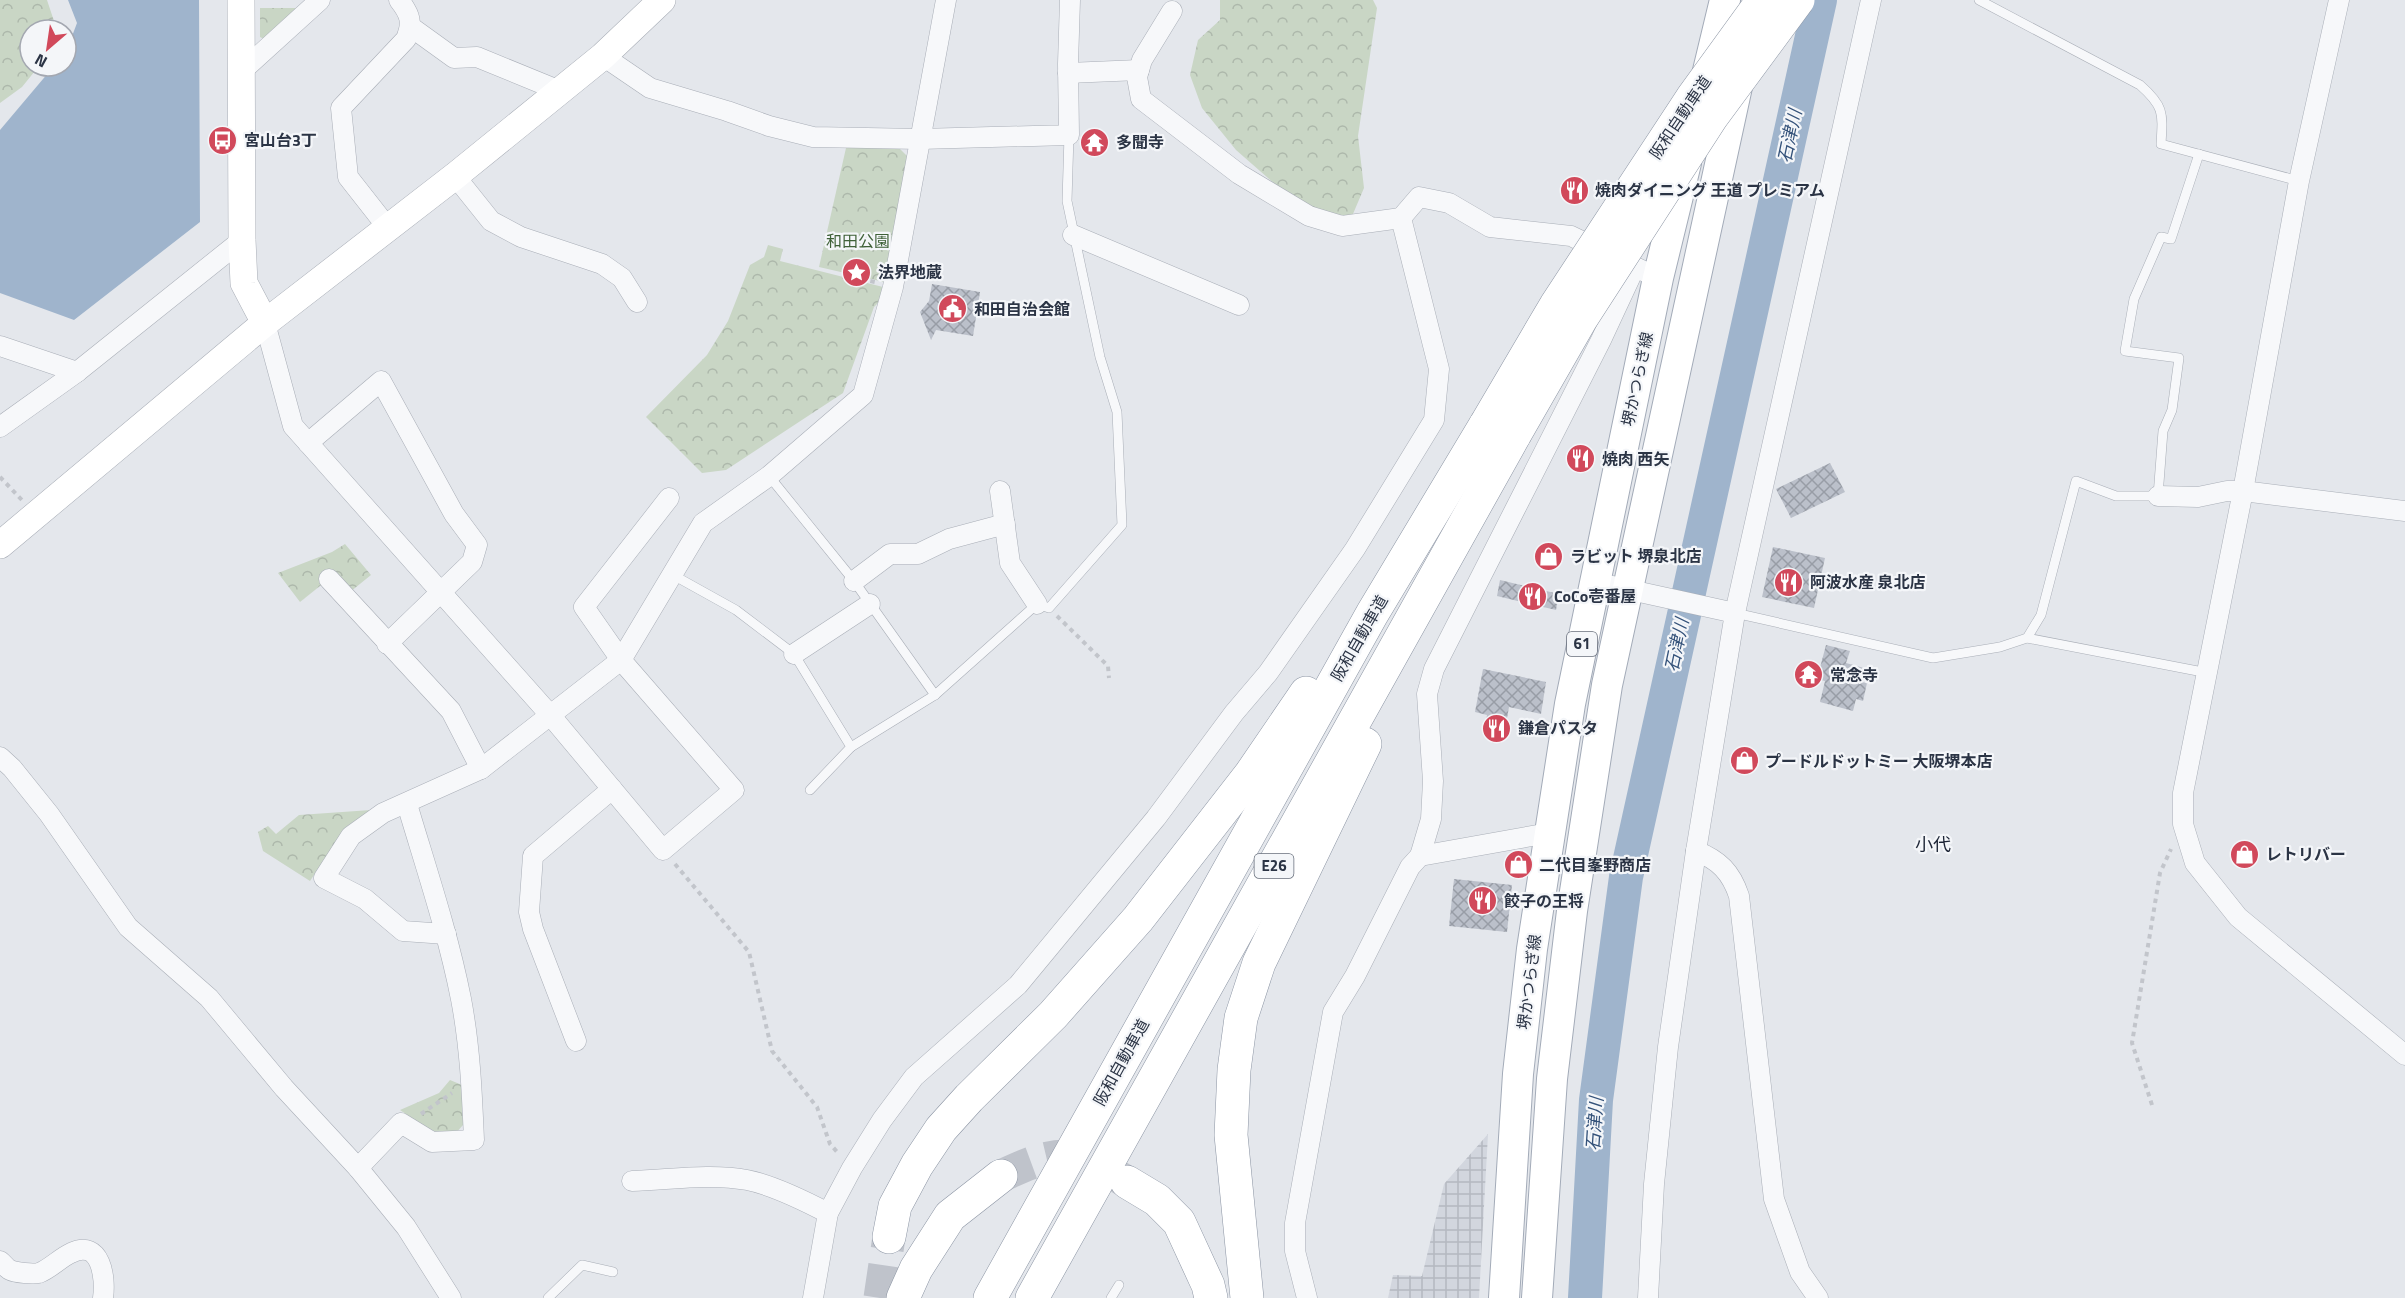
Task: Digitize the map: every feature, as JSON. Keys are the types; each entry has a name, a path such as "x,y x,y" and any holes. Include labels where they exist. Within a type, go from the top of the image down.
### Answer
{"highway":[{"name":"阪和自動車道","path":"1032,1298 1501,429 1562,295 1692,98 1763,0"},
{"name":"阪和自動車道","path":"990,1298 1372,614 1581,319 1711,118 1798,0"},
{"path":"1247,1298 1231,1135 1234,1070 1240,1018 1259,963 1501,429"},
{"path":"889,1237 895,1206 917,1165 941,1129 1053,1015 1138,919 1250,775 1326,663 1372,614"},
{"path":"903,1298 916,1269 950,1216 1001,1176"},
{"path":"1127,1182 1156,1200 1179,1222 1208,1285 1211,1298"}],"main road":[{"name":"堺かつらぎ線","path":"1504,1298 1518,1074 1532,949 1570,704 1594,582 1646,273 1725,0"},
{"name":"堺かつらぎ線","path":"1537,1298 1552,1079 1572,911 1607,686 1638,593 1756,0"}],"street":[{"path":"242,0 244,283 265,323 292,426 550,716 663,850 734,790 621,660 584,607 669,498"},
{"path":"388,228 348,177 341,108 406,39 411,27 409,13 399,0"},
{"path":"0,544 265,323 455,176 603,56 662,0"},
{"path":"446,934 403,932 365,898 324,878 351,836 383,813 481,769 621,660 703,523 769,476 863,395 893,287 946,0"},
{"path":"603,56 650,88 769,126 813,137 920,139 1069,135 1070,0"},
{"path":"1648,1298 1654,1184 1661,1111 1679,963 1730,612 1871,0"},
{"path":"242,71 319,1"},
{"path":"2338,1 2299,181 2243,491 2183,793 2183,824 2195,863 2238,917 2405,1055"},
{"path":"1172,10 1142,60 1137,77 1141,99 1239,174 1309,216 1342,226 1401,218 1419,197 1449,204 1491,227 1571,236 1646,273 1602,340 1434,669 1427,694 1433,781 1431,819 1420,856 1410,867 1355,976 1333,1012 1295,1223 1295,1251 1307,1298"},
{"path":"411,27 454,58 477,57 560,91"},
{"path":"1068,73 1139,70"},
{"path":"455,176 491,221 521,237 602,264 622,278 637,302"},
{"path":"813,1298 828,1213 852,1168 882,1120 914,1077 1018,985 1156,818 1234,713 1268,674 1355,549 1434,420 1439,369 1401,218"},
{"path":"1073,235 1239,305"},
{"path":"0,427 77,372 242,240"},
{"path":"0,346 77,372"},
{"path":"308,443 381,381 454,514 477,545 472,562 387,644"},
{"path":"1000,491 1010,563 1043,606"},
{"path":"2158,496 2198,497 2227,491 2243,491 2405,511"},
{"path":"854,581 890,554 918,554 949,539 1005,524"},
{"path":"329,579 451,711 481,769"},
{"path":"1594,582 1730,612"},
{"path":"794,654 870,604"},
{"path":"0,757 12,768 49,814 128,927 209,998 284,1088 358,1168 406,1227 451,1298"},
{"path":"576,1041 529,912 533,856 612,789"},
{"path":"358,1168 401,1123 432,1142 474,1140 472,1089 461,1000 446,934 407,804"},
{"path":"1420,856 1549,832"},
{"path":"1696,850 1713,858 1722,866 1733,878 1739,896 1774,1199 1800,1272 1818,1298"},
{"path":"632,1181 719,1178 748,1180 805,1201 828,1213"},
{"path":"4,1272 37,1273 74,1251 87,1251 96,1255 100,1262 105,1285 103,1298"}],"lane":[{"path":"1979,0 2140,85 2156,99 2163,112 2161,144 2299,181"},
{"path":"810,790 851,747 934,696 1043,606 1122,525 1117,412 1100,357 1067,201 1069,135"},
{"path":"2027,638 2042,615 2076,481 2116,496 2158,496 2163,431 2172,410 2179,358 2125,351 2134,299 2161,237 2171,239 2199,154"},
{"path":"769,476 854,581 934,696"},
{"path":"672,575 736,610 794,654 851,747"},
{"path":"1730,612 1933,658 2000,647 2027,638 2208,673"},
{"path":"548,1298 582,1264 613,1272"},
{"path":"1111,1298 1119,1285"}],"path":[{"path":"847,266 844,276 893,287"},
{"path":"0,477 22,500"},
{"path":"1043,606 1108,666 1109,678"},
{"path":"2152,1105 2132,1043 2160,873 2183,824"},
{"path":"663,850 749,952 772,1051 817,1107 830,1144 852,1168"},
{"path":"408,1127 453,1092 472,1089"}],"shaded area":[{"path":"1488,1134 1479,1298 1388,1298 1393,1275 1422,1276 1444,1184"}],"green space":[{"path":"0,0 47,0 53,18 18,18 18,78 29,78 22,87 0,103"},
{"path":"1220,0 1373,0 1377,8 1358,136 1364,188 1350,221 1293,200 1236,150 1202,108 1190,75 1198,40 1220,20"},
{"path":"260,8 301,8 268,41 260,37"},
{"name":"和田公園","path":"846,148 899,148 908,157 884,282 819,267"},
{"path":"768,245 783,249 780,261 883,287 882,296 874,307 843,393 726,470 702,473 646,417 707,355 728,321 750,265 764,257"},
{"path":"345,544 371,575 350,592 335,574 300,602 278,573 332,552"},
{"path":"371,810 346,827 310,881 263,851 258,832 268,826 276,834 299,815"},
{"path":"450,1080 462,1085 463,1125 456,1133 435,1134 400,1110 439,1093"}],"water":[{"path":"68,0 199,0 200,222 74,320 0,293 0,130 44,78 78,78 78,18 75,18"}],"building":[{"name":"和田自治会館","path":"932,284 980,292 973,336 936,330 931,340 920,312 929,301"},
{"path":"1830,463 1845,492 1791,518 1776,489"},
{"path":"1773,547 1825,558 1814,608 1762,597"},
{"path":"1500,580 1559,594 1556,610 1497,596"},
{"path":"1826,645 1850,651 1846,663 1864,668 1861,682 1867,683 1863,701 1856,699 1853,711 1820,702 1825,681 1817,679"},
{"path":"1483,669 1546,682 1541,714 1509,707 1504,735 1484,732 1487,715 1475,712"},
{"path":"1454,879 1512,885 1507,932 1449,926"}],"waterway":[{"name":"石津川","path":"1585,1298 1596,1100 1626,877 1820,0"}],"tunnel":[{"path":"1001,1176 1037,1161 1066,1156 1089,1161 1127,1182"},
{"path":"880,1298 889,1237"}],"place":[{"name":"宮山台3丁","path":"223,140"},
{"name":"多聞寺","path":"1095,142"},
{"name":"焼肉ダイニング 王道 プレミアム","path":"1574,190"},
{"name":"法界地蔵","path":"857,272"},
{"name":"和田自治会館","path":"953,309"},
{"name":"焼肉 西矢","path":"1581,459"},
{"name":"ラビット 堺泉北店","path":"1549,556"},
{"name":"阿波水産 泉北店","path":"1789,582"},
{"name":"CoCo壱番屋","path":"1533,596"},
{"name":"常念寺","path":"1809,675"},
{"name":"鎌倉パスタ","path":"1497,728"},
{"name":"プードルドットミー 大阪堺本店","path":"1744,761"},
{"name":"レトリバー","path":"2245,854"},
{"name":"二代目峯野商店","path":"1518,865"},
{"name":"餃子の王将","path":"1483,901"}],"district":[{"name":"小代","path":"1933,845"}]}
